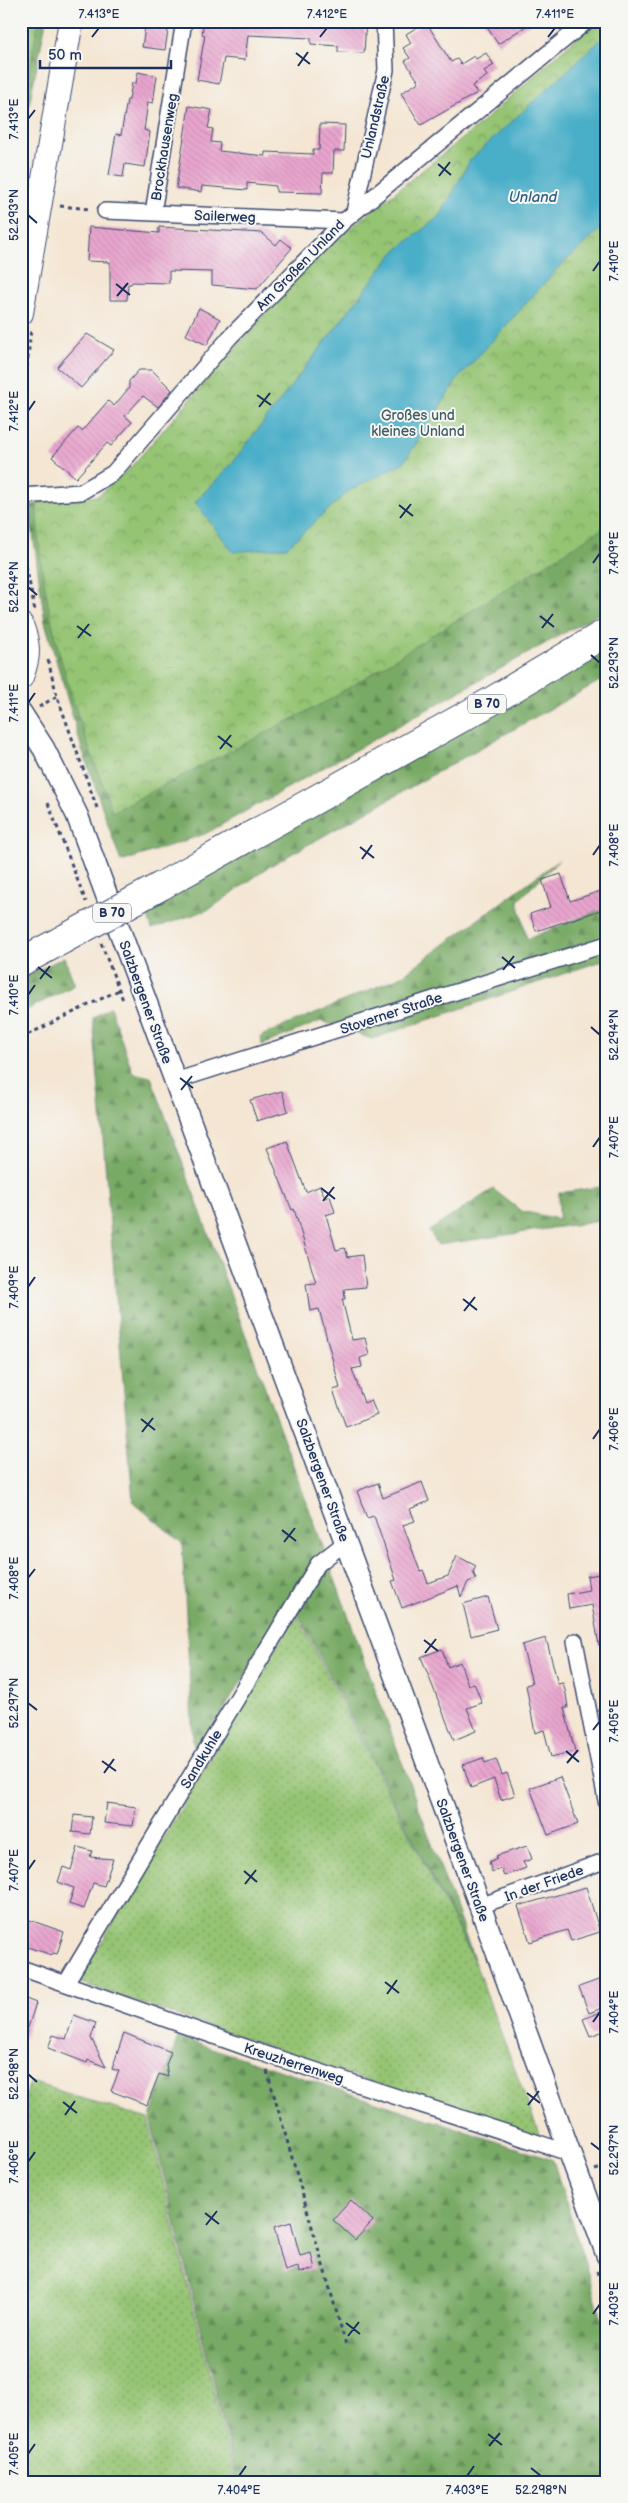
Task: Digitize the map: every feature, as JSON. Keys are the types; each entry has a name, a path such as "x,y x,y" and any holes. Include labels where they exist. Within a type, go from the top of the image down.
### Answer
{"highway":[{"name":"B 70","path":"21,962 465,717 607,632"}],"main road":[{"path":"21,313 71,21"},
{"path":"21,625 28,642 28,661 21,677"},
{"name":"Salzbergener Straße","path":"21,714 44,749 76,815 346,1542 607,2255"}],"street":[{"name":"Brockhausenweg","path":"153,212 184,21"},
{"name":"Unlandstraße","path":"349,216 386,70 384,21"},
{"name":"Am Großen Unland","path":"21,496 81,492 113,473 230,337 349,216 587,21"},
{"name":"Sailerweg","path":"105,211 349,216"},
{"name":"Stoverner Straße","path":"175,1081 607,944"},
{"name":"Sandkuhle","path":"66,1984 318,1564 346,1542"},
{"path":"575,1642 607,1805"},
{"name":"In der Friede","path":"480,1906 607,1860"},
{"name":"Kreuzherrenweg","path":"21,1968 262,2053 569,2153"}],"path":[{"path":"60,206 105,211"},
{"path":"21,580 28,581"},
{"path":"21,1038 119,990"},
{"path":"262,2053 346,2345"}],"green space":[{"path":"21,21 46,21 21,145"},
{"path":"21,21 38,21 21,123"},
{"name":"Großes und kleines Unland","path":"595,21 607,21 607,526 331,699 112,812 75,707 58,649 45,588 38,529 37,502 98,496 131,467 298,276 334,241 478,126"},
{"path":"607,441 607,609 205,834 121,862 82,749 45,622 29,505 88,502"},
{"path":"607,643 607,677 270,866 210,909 152,929 146,910"},
{"path":"559,860 518,901 527,939 607,907 607,959 372,1039 321,1021 262,1045 261,1036 400,977"},
{"path":"64,957 75,985 21,1013 21,979"},
{"path":"110,1007 133,1073 151,1077 474,1959 291,1600 194,1759 182,1543 133,1502 93,1018"},
{"path":"607,1186 607,1220 438,1245 429,1231 493,1189 521,1211 559,1219 559,1193"},
{"path":"296,1614 474,1961 541,2139 78,1982"},
{"path":"178,2037 553,2160 607,2335 607,2477 599,2482 243,2482 236,2478 150,2118"},
{"path":"31,2082 148,2119 234,2478 240,2482 21,2482 21,2101"}],"water":[{"name":"Unland","path":"607,34 607,223 556,270 457,380 404,462 349,491 287,547 233,552 195,502 229,467 393,253 441,215 470,160"}],"building":[{"path":"146,21 169,24 165,50 142,47"},
{"path":"204,21 366,21 364,53 338,52 338,46 311,44 311,38 248,35 245,60 224,58 219,84 197,80 205,35 202,34"},
{"path":"483,21 534,21 498,44"},
{"path":"426,22 451,62 457,59 461,64 474,56 476,59 486,53 494,65 484,71 487,76 472,86 477,93 421,125 401,93 419,82 405,61 410,58 403,48 411,43 406,34"},
{"path":"138,72 157,76 153,103 148,102 144,130 150,132 145,167 125,164 123,177 109,175 116,134 121,135 127,100 129,100 132,83 136,83"},
{"path":"189,106 212,110 208,128 213,129 211,142 220,143 219,151 265,156 265,152 313,154 313,150 319,150 320,124 345,125 344,151 334,151 333,173 323,173 322,193 276,192 276,186 247,183 247,190 202,186 201,192 176,188"},
{"path":"89,227 159,233 159,227 262,233 276,245 281,239 292,248 257,289 212,285 212,272 169,271 169,283 132,282 128,284 127,300 110,300 110,262 87,261"},
{"path":"199,308 220,319 207,345 186,335"},
{"path":"87,334 114,350 81,388 57,367"},
{"path":"139,370 152,370 172,390 158,407 143,396 125,416 132,422 111,446 107,443 76,478 52,457 78,428 82,431 108,401 114,406 129,388 129,381"},
{"path":"561,874 570,901 607,889 607,908 536,931 530,914 551,907 542,880"},
{"path":"282,1091 288,1111 257,1121 250,1100"},
{"path":"287,1141 306,1192 320,1186 325,1198 330,1196 335,1212 326,1215 336,1250 345,1248 348,1257 362,1255 366,1287 344,1289 345,1299 342,1299 352,1340 365,1338 369,1355 360,1358 362,1367 352,1369 364,1403 371,1400 377,1415 346,1427 333,1390 340,1388 319,1309 310,1311 306,1284 316,1283 294,1209 292,1210 267,1148"},
{"path":"422,1482 429,1501 410,1509 415,1521 403,1525 420,1571 423,1570 428,1583 448,1576 457,1556 476,1566 473,1572 476,1579 468,1582 461,1597 458,1586 402,1608 392,1581 396,1580 374,1516 367,1518 357,1491 378,1483 383,1498"},
{"path":"607,1573 607,1644 599,1645 592,1605 569,1609 567,1594 589,1590 587,1576"},
{"path":"488,1597 497,1629 471,1636 463,1604"},
{"path":"546,1638 558,1684 563,1683 566,1694 568,1708 564,1708 575,1751 551,1757 544,1730 535,1733 526,1685 532,1683 522,1645"},
{"path":"442,1649 448,1667 460,1662 468,1685 474,1683 482,1703 467,1708 476,1731 454,1740 421,1657"},
{"path":"483,1758 485,1763 496,1759 502,1775 507,1773 515,1795 501,1800 494,1779 471,1788 463,1765"},
{"path":"560,1777 578,1824 548,1835 530,1788"},
{"path":"107,1803 136,1807 133,1826 104,1823"},
{"path":"74,1815 92,1817 90,1834 72,1832"},
{"path":"527,1846 532,1859 523,1862 526,1868 504,1876 501,1869 492,1872 489,1862 497,1858 496,1856"},
{"path":"78,1847 92,1851 90,1857 113,1859 104,1886 93,1883 84,1909 69,1904 74,1888 58,1882 63,1867 71,1870"},
{"path":"586,1887 600,1932 571,1941 567,1930 530,1942 518,1906"},
{"path":"21,1917 64,1932 57,1954 53,1953 52,1955 21,1945"},
{"path":"601,1979 607,1994 607,2006 589,2013 579,1987"},
{"path":"21,1997 36,2003 24,2040 21,2039"},
{"path":"601,2012 607,2030 590,2036 583,2019"},
{"path":"74,2015 96,2023 91,2038 106,2067 88,2060 87,2063 48,2048 53,2035 66,2039"},
{"path":"124,2033 171,2052 166,2065 168,2077 159,2074 147,2105 111,2091 119,2071 112,2069"},
{"path":"351,2200 373,2221 355,2240 333,2220"},
{"path":"291,2222 300,2256 311,2253 315,2269 299,2273 298,2267 285,2271 274,2227"}]}
